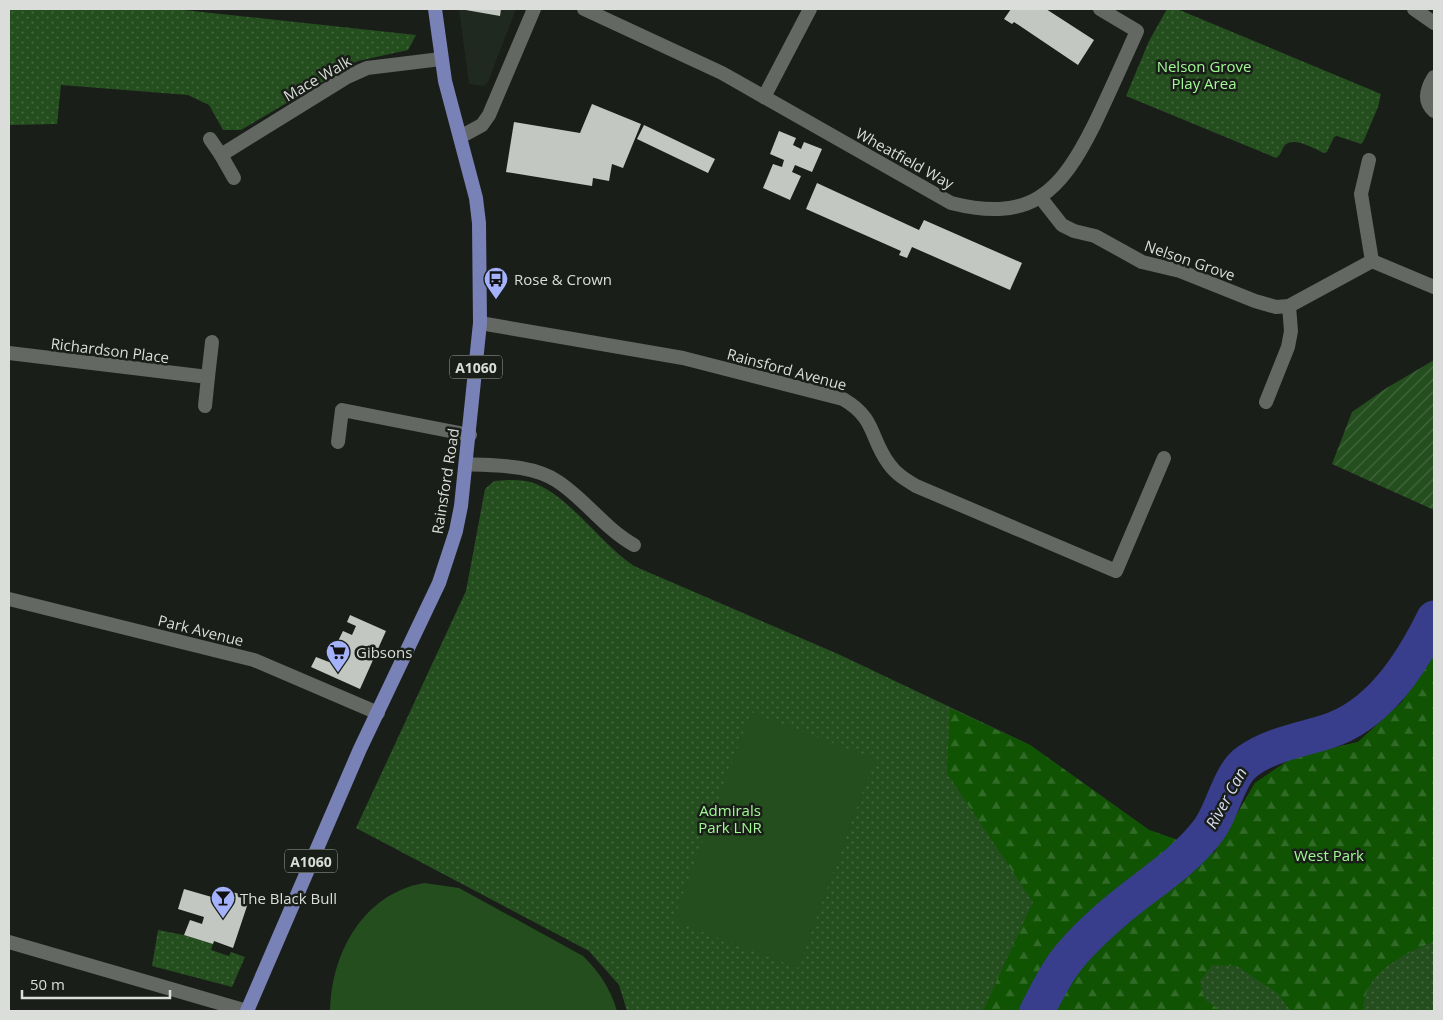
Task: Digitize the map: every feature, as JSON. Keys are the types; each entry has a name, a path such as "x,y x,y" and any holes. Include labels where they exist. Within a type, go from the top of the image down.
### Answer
{"main road":[{"name":"Rainsford Road","path":"247,1011 289,910 439,584 456,531 470,435 480,323 476,198 441,59 435,9"}],"street":[{"path":"460,137 482,125 489,114 534,9"},
{"name":"Wheatfield Way","path":"584,9 722,73 951,203 976,209 1020,205 1040,197 1064,177 1077,158 1110,92 1137,31 1100,9"},
{"path":"764,97 810,9"},
{"path":"1414,9 1434,23"},
{"name":"Mace Walk","path":"221,155 348,77 367,68 441,59"},
{"path":"1434,77 1427,90 1426,99 1434,111"},
{"path":"210,139 234,178"},
{"path":"1369,160 1361,194 1372,261"},
{"name":"Nelson Grove","path":"1040,197 1062,225 1074,231 1095,236 1142,262 1196,276 1255,301 1276,307 1289,306"},
{"path":"1372,261 1434,286"},
{"path":"1266,402 1288,347 1291,331 1289,306 1372,261"},
{"name":"Rainsford Avenue","path":"480,323 683,358 842,400 858,408 868,421 888,464 900,476 916,486 1116,571 1164,458"},
{"path":"205,406 212,342"},
{"name":"Richardson Place","path":"9,353 208,377"},
{"path":"338,442 342,410 470,435"},
{"path":"466,464 520,468 540,473 556,480 606,526 634,544"},
{"name":"Park Avenue","path":"9,599 254,660 378,713"},
{"path":"9,942 247,1011"}],"shaded area":[{"path":"459,9 516,9 488,82 484,86 469,84"}],"green space":[{"path":"9,9 174,9 416,35 408,50 358,61 241,130 223,130 209,105 188,95 61,85 57,124 9,125"},
{"name":"Nelson Grove Play Area","path":"1167,9 1177,9 1381,94 1378,107 1364,140 1361,144 1337,136 1334,137 1327,152 1324,153 1304,144 1289,143 1285,145 1276,158 1126,96 1149,41"},
{"path":"1434,360 1434,510 1332,464 1352,412 1385,389"},
{"name":"Admirals Park LNR","path":"494,481 526,481 554,494 634,566 838,654 1030,745 1149,830 1214,853 1255,783 1292,758 1358,742 1402,702 1434,650 1434,1011 627,1011 619,985 589,951 356,828 466,591 485,489"},
{"name":"West Park","path":"1434,650 1434,941 1410,952 1387,966 1370,985 1365,997 1363,1011 1291,1011 1277,993 1237,966 1212,965 1200,981 1204,999 1221,1011 983,1011 1033,902 947,773 950,709 1030,745 1149,830 1214,853 1255,783 1292,758 1358,742 1402,702"},
{"path":"751,712 875,759 798,968 673,921"},
{"path":"424,883 459,888 583,956 604,981 617,1011 330,1011 332,989 337,968 344,948 354,929 384,899 402,889"},
{"path":"158,930 184,935 213,944 211,950 229,956 231,952 245,957 232,987 152,966"}],"building":[{"path":"460,9 501,9 500,16"},
{"path":"1011,9 1046,9 1094,40 1078,65 1014,22 1012,24 1004,19"},
{"path":"592,104 641,124 623,168 612,164 609,181 593,178 592,186 506,172 514,122 580,133"},
{"path":"644,125 715,159 708,173 637,139"},
{"path":"779,131 796,138 793,145 801,149 804,142 822,149 812,172 795,165 792,172 801,176 790,200 763,188 773,164 782,167 784,160 770,154"},
{"path":"817,183 919,230 924,220 1022,263 1010,290 912,247 907,258 899,255 901,251 806,209"},
{"path":"350,615 386,631 360,689 311,667 316,657 329,662 332,655 341,659 345,649 336,645 343,631 352,635 356,626 347,622"},
{"name":"The Black Bull","path":"184,889 222,900 225,890 250,897 233,948 214,941 213,944 184,935 190,920 202,924 204,917 178,909"}],"waterway":[{"name":"River Can","path":"1037,1011 1059,970 1079,946 1122,906 1185,856 1197,844 1213,824 1230,784 1241,767 1266,751 1326,732 1362,714 1391,687 1415,653 1434,618"}],"place":[{"name":"Rose & Crown","path":"496,300"},
{"name":"Gibsons","path":"338,673"},
{"name":"The Black Bull","path":"223,919"}]}
